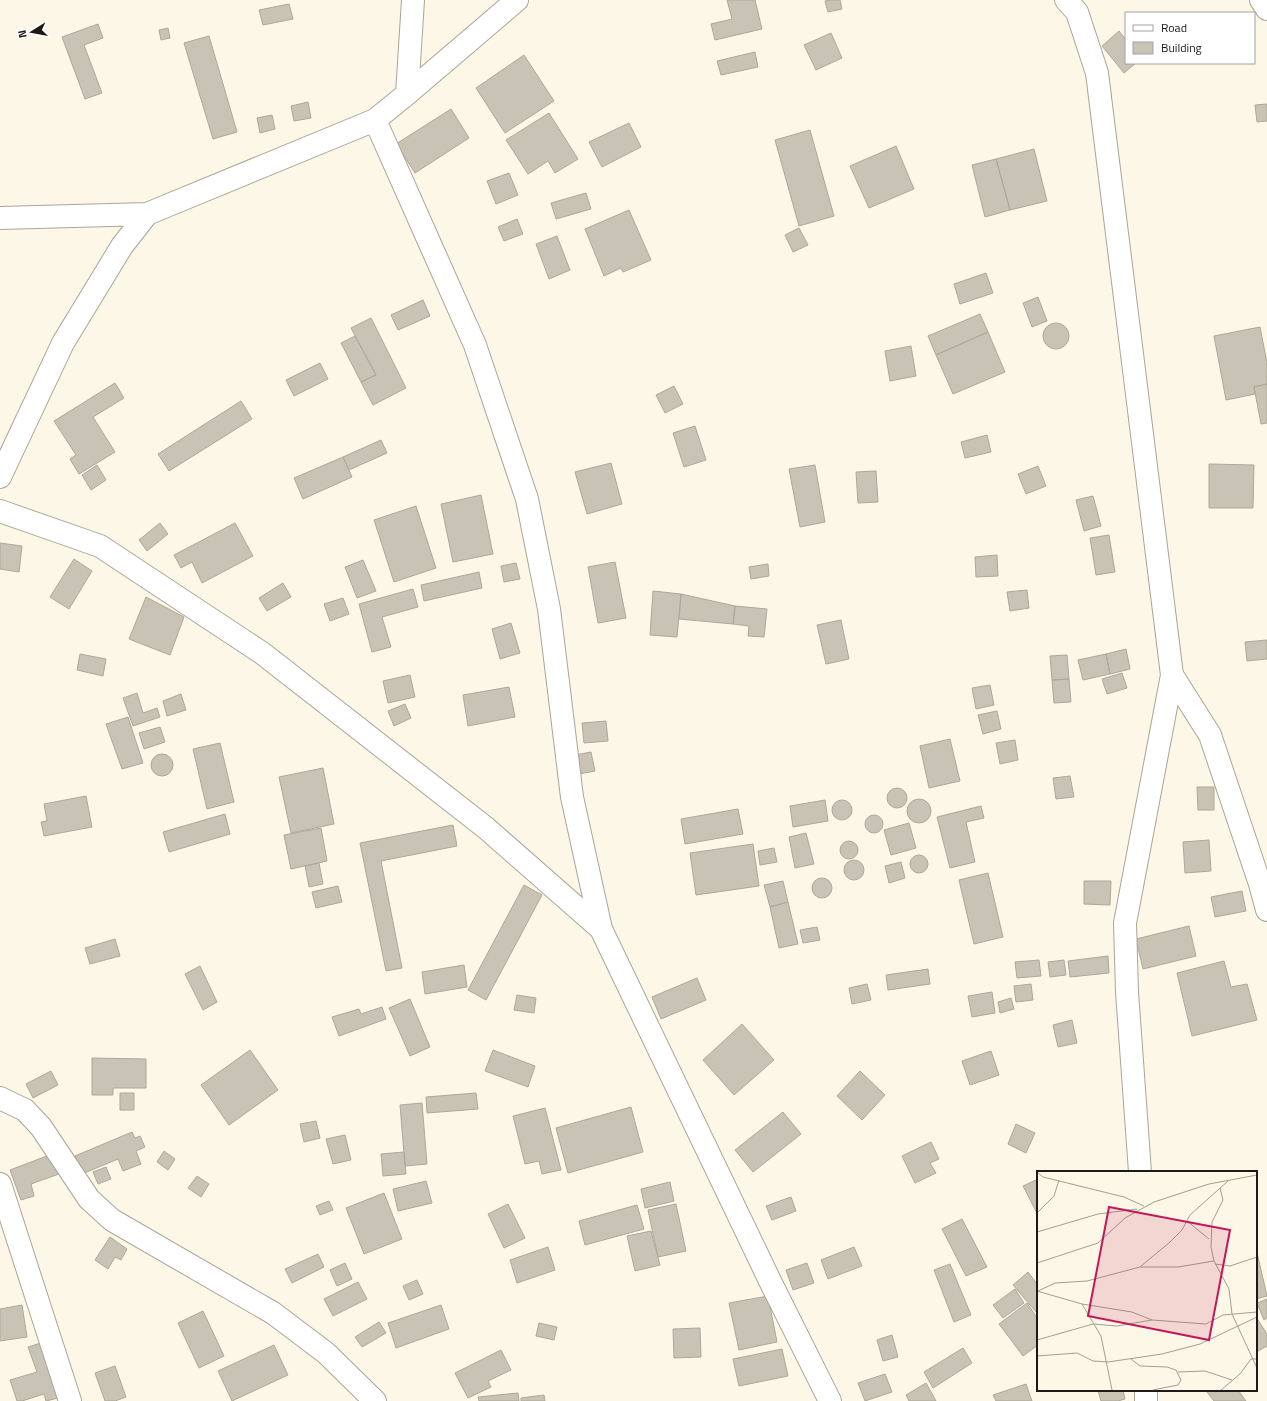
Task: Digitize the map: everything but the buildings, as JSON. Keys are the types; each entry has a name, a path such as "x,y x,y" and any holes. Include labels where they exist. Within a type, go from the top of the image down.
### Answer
{"street":[{"path":"407,94 413,0"},
{"path":"0,218 148,214 375,120 517,0"},
{"path":"1066,0 1077,12 1097,73 1172,674 1125,923 1127,992 1140,1171"},
{"path":"1261,0 1267,9"},
{"path":"375,120 475,345 527,499 548,609 572,797 601,929 772,1285 830,1401"},
{"path":"0,477 63,343 122,246 148,214"},
{"path":"0,511 100,546 262,653 486,828 601,929"},
{"path":"1172,674 1210,735 1260,884 1267,910"},
{"path":"0,1098 25,1110 41,1127 89,1198 112,1220 273,1313 326,1353 375,1401"},
{"path":"0,1184 70,1401"}]}
